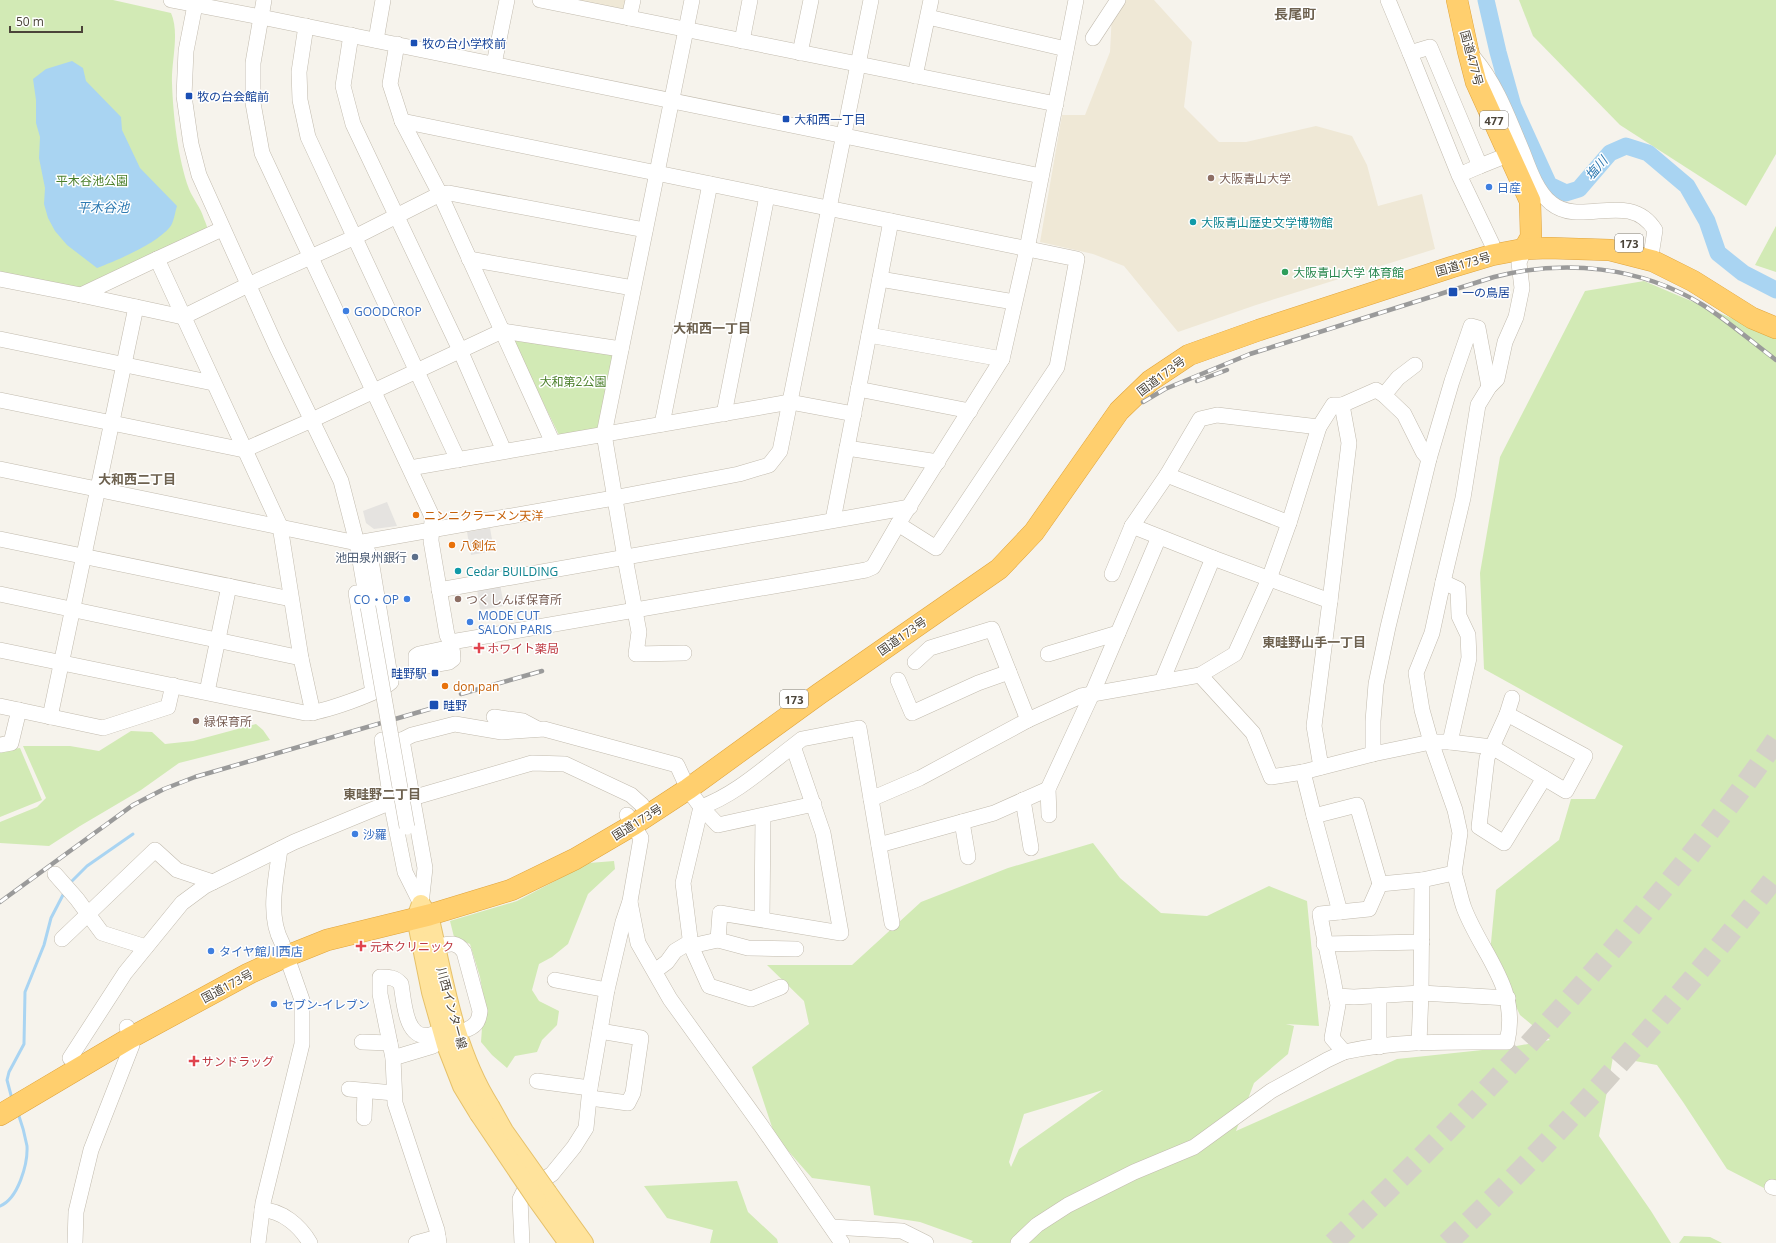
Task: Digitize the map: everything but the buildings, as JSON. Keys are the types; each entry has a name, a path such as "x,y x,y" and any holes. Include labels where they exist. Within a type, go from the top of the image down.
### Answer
{"highway":[{"name":"国道477号","path":"1457,0 1476,82 1510,154 1530,202 1528,243"},
{"name":"国道173号","path":"0,1100 70,1058 128,1033 341,922 422,912 449,897 541,864 634,815 686,784 999,569 1034,532 1119,411 1150,381 1189,355 1259,330 1554,234 1608,237 1652,249 1720,281 1748,300 1776,314"},
{"name":"国道173号","path":"686,784 827,675 1001,553 1040,505 1104,414 1128,386 1172,352 1208,335 1270,313 1492,244 1528,243 1548,248 1610,250 1652,261 1694,281 1752,318 1776,328"},
{"name":"国道173号","path":"0,1115 128,1033"}],"main road":[{"name":"川西インター線","path":"422,912 436,947 461,1045 478,1086 485,1110"},
{"name":"川西インター線","path":"422,912 437,1038 446,1046 462,1086 504,1131 543,1196 568,1243"},
{"name":"川西インター線","path":"543,1196 584,1243"}],"street":[{"path":"170,0 196,3 1041,176"},
{"path":"264,0 253,63 253,102 262,153 430,512 431,541 447,635 451,644 453,659 449,662 421,667 416,664 416,656 451,644 866,570 873,567 898,524 1002,359 1027,249 1076,0"},
{"path":"376,40 383,0"},
{"path":"494,64 507,0"},
{"path":"540,0 1056,104"},
{"path":"629,18 633,0"},
{"path":"684,653 636,654 639,632 614,498 604,434 692,0"},
{"path":"742,41 750,0"},
{"path":"800,53 810,0"},
{"path":"0,469 357,543 614,498 738,474 769,465 780,451 871,0"},
{"path":"915,76 931,0"},
{"path":"1094,38 1118,0"},
{"path":"1388,0 1459,175 1492,244"},
{"path":"196,3 186,51 184,96 191,144 199,175 222,229 341,481 357,543 422,912"},
{"path":"928,17 1066,48"},
{"path":"306,26 298,72 300,100 308,137 353,238 458,460"},
{"path":"351,35 343,86 353,124 460,350 504,451"},
{"path":"397,44 390,84 402,121 440,194 553,443"},
{"path":"1410,53 1430,47 1480,166"},
{"path":"1468,51 1480,66 1503,105 1528,166 1541,191 1551,203 1563,209 1580,212 1624,209 1640,215 1651,223 1655,230 1652,249"},
{"path":"402,121 1077,259 1057,367 936,548 898,524"},
{"path":"1459,175 1510,154"},
{"path":"662,424 710,184"},
{"path":"0,279 183,317 248,285 353,238 440,194 449,193 645,230"},
{"path":"724,414 767,196"},
{"path":"833,520 891,221"},
{"path":"80,295 222,229"},
{"path":"1018,1243 1037,1225 1068,1205 1134,1172 1194,1147 1271,1092 1344,1052 1419,1043 1507,1042 1511,1025 1508,998 1499,976 1464,908 1454,873 1460,833 1455,810 1431,742 1422,710 1416,673 1432,633 1444,582 1463,498 1478,404 1489,387 1497,379 1505,342 1516,317 1522,288 1519,262 1528,243"},
{"path":"157,259 280,526 291,599 313,713"},
{"path":"469,259 633,288"},
{"path":"880,278 1014,302"},
{"path":"50,717 136,307"},
{"path":"1373,754 1372,721 1376,684 1429,459 1452,381 1471,326 1478,328 1489,387"},
{"path":"0,400 244,450 373,392 502,331 621,349"},
{"path":"869,335 1002,359"},
{"path":"0,339 214,383"},
{"path":"1384,394 1398,378 1415,365"},
{"path":"858,389 970,411"},
{"path":"871,799 920,778 1028,720 1081,696 1200,675 1235,654 1269,579 1289,523 1319,427 1333,405 1342,405 1376,390 1384,394 1404,414 1423,452 1429,459"},
{"path":"410,468 790,402 854,414"},
{"path":"1321,767 1314,726 1349,444 1342,405"},
{"path":"1112,574 1132,526 1167,475 1200,419 1217,415 1319,427"},
{"path":"847,448 938,462"},
{"path":"1167,475 1289,523"},
{"path":"440,590 910,507"},
{"path":"1132,526 1213,558 1330,601"},
{"path":"1049,815 1048,789 1092,694 1159,537"},
{"path":"0,539 291,599"},
{"path":"0,650 313,713 373,692 390,684 391,677 371,560 368,552 357,543"},
{"path":"357,543 349,556 373,692"},
{"path":"1162,681 1213,558"},
{"path":"1444,582 1458,589 1459,616 1468,635 1469,658 1450,742"},
{"path":"207,692 229,586"},
{"path":"0,594 302,658"},
{"path":"915,662 930,648 992,629 1028,720"},
{"path":"1048,654 1118,634"},
{"path":"898,680 912,713 978,683 1009,672"},
{"path":"1200,675 1253,733 1271,777 1303,772 1373,754 1431,742 1450,742 1492,747 1566,791 1585,756 1506,714"},
{"path":"0,706 103,728 168,707 173,685"},
{"path":"1512,698 1487,758 1479,827 1504,843 1544,778"},
{"path":"0,745 12,743 19,710"},
{"path":"494,717 523,721 539,729"},
{"path":"422,912 405,872 391,802 382,740 402,740 412,735 455,724 502,732 539,729 549,730 677,765 686,784 700,807 718,825 814,804"},
{"path":"700,807 716,801 755,775 802,738 859,728 892,923"},
{"path":"402,740 425,868 422,912"},
{"path":"718,940 720,912 762,918 841,933 823,833 793,746"},
{"path":"70,1058 125,973 146,947 182,903 213,882 280,849 391,802 412,798 532,763 566,764 631,795 634,815 641,838 630,901 623,922 607,990 590,1093 586,1128 574,1147 552,1174 523,1193 520,1200 522,1243"},
{"path":"1303,772 1340,912"},
{"path":"880,845 994,813 1048,789"},
{"path":"1023,800 1031,848"},
{"path":"1314,816 1357,805 1380,884 1369,909 1320,914 1324,944 1332,966 1338,1005 1332,1038 1344,1052"},
{"path":"700,807 683,883 690,944 709,986 751,999 781,987"},
{"path":"762,918 763,816"},
{"path":"962,822 968,857"},
{"path":"258,1243 262,1210 302,1044 302,1000 285,950 278,936 273,907 280,849"},
{"path":"62,939 155,850 177,870 213,882"},
{"path":"1380,884 1422,880 1454,873"},
{"path":"55,874 89,914 102,933 146,947"},
{"path":"1419,1043 1422,993 1422,880"},
{"path":"630,901 638,943 670,999 842,1243"},
{"path":"655,971 667,962 675,951 690,944 718,940 748,948 796,949"},
{"path":"1324,944 1422,942"},
{"path":"436,947 452,943 460,946 464,952 480,1011 479,1019 475,1026 468,1030"},
{"path":"416,1243 438,1240 431,1212 395,1103 393,1058 380,994 380,977 390,977 397,980 401,984 409,1023 413,1031 437,1038"},
{"path":"555,980 607,990"},
{"path":"1336,996 1354,997 1422,993 1508,998"},
{"path":"1378,996 1380,1047"},
{"path":"537,1081 580,1088 590,1093 628,1103 634,1093 641,1038 600,1031"},
{"path":"75,1243 76,1212 90,1150 132,1045 128,1033"},
{"path":"393,1058 437,1038"},
{"path":"362,1042 390,1043"},
{"path":"349,1089 394,1094"},
{"path":"364,1118 365,1091"},
{"path":"262,1210 269,1210 283,1215 300,1230 310,1243"},
{"path":"832,1228 902,1231 926,1243"}],"shaded area":[{"path":"574,0 625,0 624,9"},
{"name":"大阪青山大学","path":"1121,0 1154,0 1192,42 1184,107 1219,142 1246,142 1316,126 1352,136 1367,165 1378,206 1422,194 1435,249 1256,305 1178,332 1124,266 1093,254 1040,242 1062,115 1085,115 1110,52 1112,13"},
{"path":"387,502 397,526 374,529 366,523 363,511"},
{"path":"490,528 494,551 471,555 467,532"},
{"path":"500,584 504,606 480,610 477,589"}],"green space":[{"name":"平木谷池公園","path":"0,0 113,0 171,13 175,29 172,75 175,123 179,151 189,189 201,211 208,230 81,290 0,274"},
{"path":"1519,0 1776,0 1776,154 1746,206 1620,125 1533,36"},
{"path":"1776,226 1776,272 1755,265"},
{"path":"1644,281 1776,337 1776,1189 1764,1188 1727,1169 1657,1065 1613,1057 1599,1136 1651,1211 1671,1243 971,1243 973,1241 920,1222 874,1215 870,1186 812,1178 775,1136 752,1067 809,1024 804,1001 767,965 852,965 921,902 1008,868 1093,843 1120,878 1161,913 1207,916 1269,886 1307,901 1319,1026 1286,1024 1294,1026 1288,1054 1254,1083 1236,1131 1397,1059 1511,1047 1550,1040 1520,1015 1490,953 1496,890 1559,840 1571,799 1595,799 1623,746 1484,669 1480,573 1500,457 1585,291","holes":["1103,1090 1019,1149 1011,1167 1009,1162 1024,1114"]},
{"name":"大和第2公園","path":"511,337 611,352 614,357 600,428 559,435"},
{"path":"256,724 263,730 270,740 179,763 141,790 49,846 0,843 0,822 37,807 46,798 23,746 70,746 99,751 131,731 152,732 165,744 193,741"},
{"path":"20,748 42,800 0,817 0,751"},
{"path":"614,861 615,869 588,894 568,944 552,957 539,964 532,990 539,1001 559,1011 557,1025 542,1040 537,1052 515,1056 507,1068 492,1055 481,1042 484,1000 480,977 470,944 454,937 450,921 517,901 589,863"},
{"path":"737,1181 748,1212 777,1239 778,1243 710,1243 713,1230 667,1218 644,1186"},
{"path":"1684,1236 1710,1237 1722,1243 1679,1243"}],"water":[{"name":"平木谷池","path":"72,61 83,68 86,81 121,117 122,130 140,168 177,206 171,225 164,233 136,251 97,268 67,245 55,231 48,218 44,204 45,188 39,158 40,137 36,123 36,100 33,79 46,69"}],"waterway":[{"name":"塩川","path":"1486,0 1498,52 1513,106 1549,185 1566,193 1579,189 1610,153 1626,146 1648,153 1687,186 1707,221 1718,253 1743,273 1776,290"},
{"path":"70,883 87,866 133,834"},
{"path":"12,1099 7,1080 9,1072 24,1044 25,992 44,945 51,918 65,891"},
{"path":"0,1206 6,1202 17,1189 26,1162 27,1146 18,1113"}],"tunnel":[{"path":"1333,1243 1456,1121 1574,994 1649,906 1698,845 1746,783 1776,740"},
{"path":"1447,1243 1534,1156 1618,1066 1698,972 1776,876"}],"railway":[{"path":"1143,402 1165,389 1250,354 1494,277 1520,271 1547,268 1574,268 1628,274 1679,292 1712,311 1776,360"},
{"path":"1197,381 1227,370"},
{"path":"461,694 542,671"},
{"path":"0,902 133,805 164,789 195,777 433,708"}],"place":[{"name":"牧の台小学校前","path":"414,43"},
{"name":"牧の台会館前","path":"189,96"},
{"name":"大和西一丁目","path":"786,119"},
{"name":"大阪青山大学","path":"1211,178"},
{"name":"日産","path":"1489,187"},
{"name":"大阪青山歴史文学博物館","path":"1193,222"},
{"name":"大阪青山大学 体育館","path":"1285,272"},
{"name":"一の鳥居","path":"1453,292"},
{"name":"GOODCROP","path":"346,311"},
{"name":"ニンニクラーメン天洋","path":"416,515"},
{"name":"八剣伝","path":"452,545"},
{"name":"池田泉州銀行","path":"415,557"},
{"name":"Cedar BUILDING","path":"458,571"},
{"name":"CO・OP","path":"407,599"},
{"name":"つくしんぼ保育所","path":"458,599"},
{"name":"MODE CUT SALON PARIS","path":"470,622"},
{"name":"ホワイト薬局","path":"479,648"},
{"name":"畦野駅","path":"435,673"},
{"name":"don pan","path":"445,686"},
{"name":"畦野","path":"434,705"},
{"name":"緑保育所","path":"196,721"},
{"name":"沙羅","path":"355,834"},
{"name":"元木クリニック","path":"361,946"},
{"name":"タイヤ館川西店","path":"211,951"},
{"name":"セブン-イレブン","path":"274,1004"},
{"name":"サンドラッグ","path":"194,1061"}],"district":[{"name":"長尾町","path":"1295,13"},
{"name":"大和西一丁目","path":"712,328"},
{"name":"大和西二丁目","path":"137,479"},
{"name":"東畦野山手一丁目","path":"1314,642"},
{"name":"東畦野二丁目","path":"382,794"}]}
